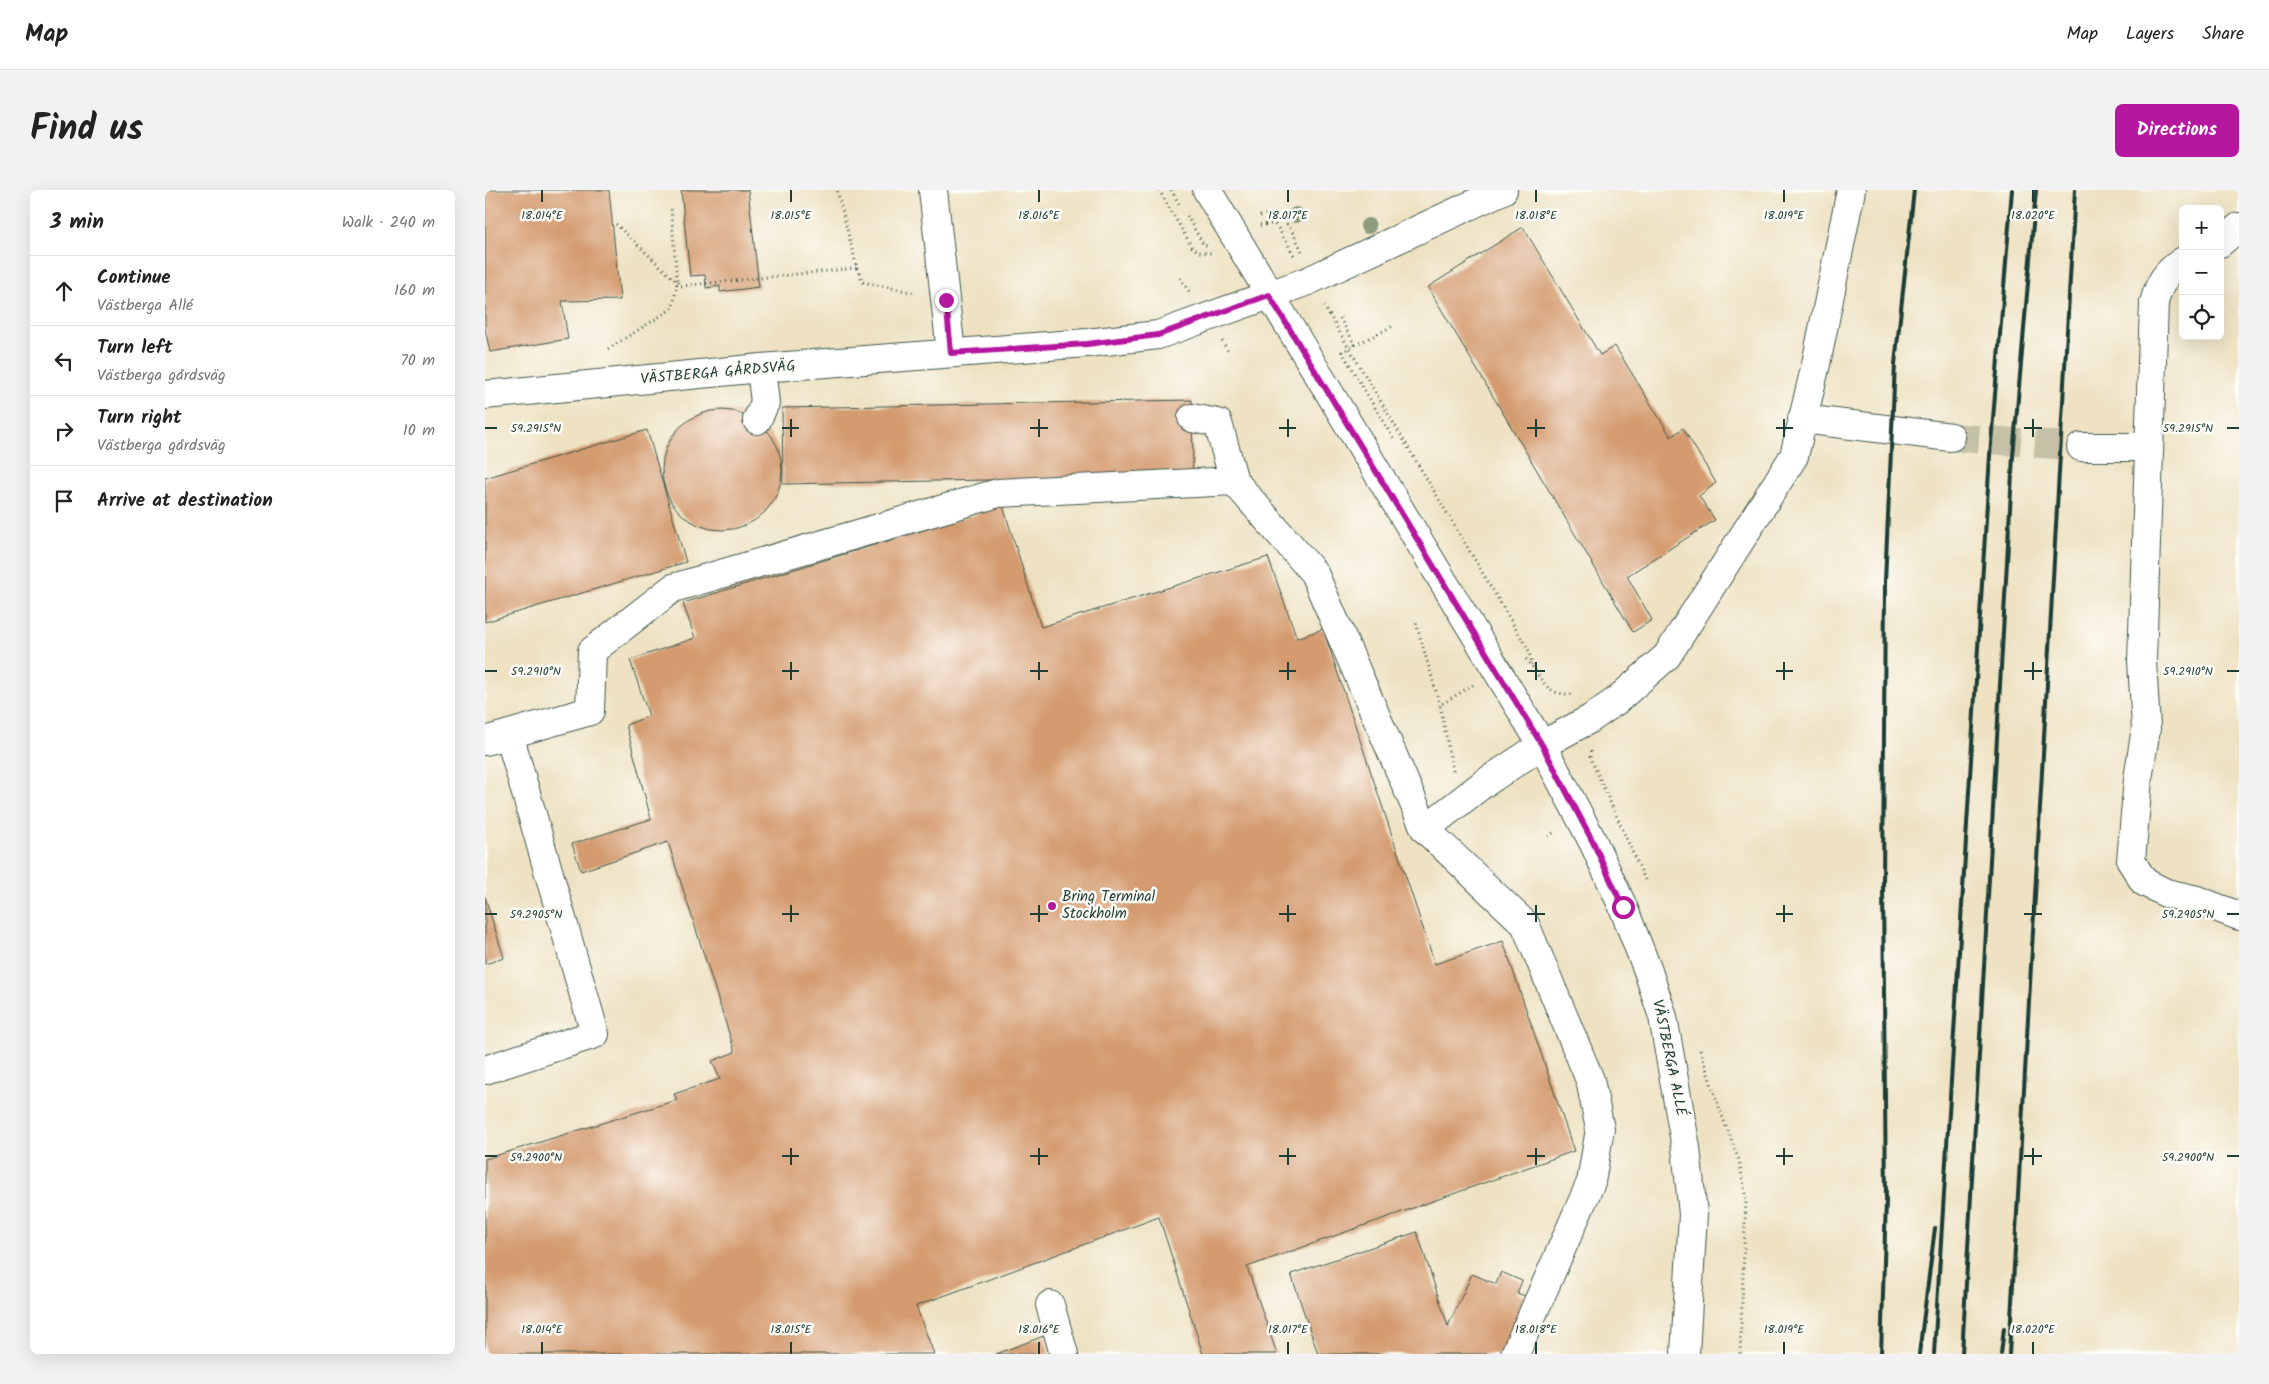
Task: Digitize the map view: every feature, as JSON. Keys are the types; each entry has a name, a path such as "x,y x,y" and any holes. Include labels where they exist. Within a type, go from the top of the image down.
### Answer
{"street":[{"path":"933,190 951,353"},
{"name":"VÄSTBERGA ALLÉ","path":"1207,190 1542,745 1593,842 1623,907 1649,971 1663,1017 1686,1148 1693,1214 1685,1354"},
{"name":"VÄSTBERGA GÅRDSVÄG","path":"485,395 761,368 1087,344 1158,335 1308,281 1503,190"},
{"path":"1425,829 1459,802 1542,745 1590,719 1616,701 1667,656 1793,456 1816,364 1851,190"},
{"path":"2224,240 2239,227"},
{"path":"2179,264 2168,271 2158,288 2154,303 2142,661 2145,728 2138,779 2131,861 2143,882 2166,893 2197,900 2239,916"},
{"path":"757,420 765,403 761,368"},
{"path":"1192,418 1219,423 1234,481 1314,573 1425,829 1525,924 1590,1080 1600,1129 1591,1182 1515,1354"},
{"path":"1802,419 1951,437"},
{"path":"2081,447 2148,447"},
{"path":"485,1070 595,1034 497,738 590,711 593,651 673,588 998,493 1234,481"},
{"path":"1049,1305 1064,1354"}],"path":[{"path":"837,190 857,268 863,282 946,300"},
{"path":"1159,190 1192,247 1199,252 1211,254"},
{"path":"608,349 673,308 677,282 671,208"},
{"path":"1260,216 1273,214 1285,222 1305,256"},
{"path":"616,224 681,286 857,268"},
{"path":"1263,224 1274,224 1278,228 1297,261"},
{"path":"1340,318 1355,345"},
{"path":"1335,325 1529,651 1532,666 1521,655 1529,651"},
{"path":"1393,326 1342,352 1397,444"},
{"path":"1417,623 1440,705 1459,802"},
{"path":"1440,705 1496,671"},
{"path":"1739,1160 1746,1198 1740,1354"}],"building":[{"path":"485,190 609,190 620,300 562,301 568,339 490,352 485,329"},
{"path":"681,190 748,190 759,287 720,292 720,286 706,288 705,275 690,276"},
{"path":"1523,227 1600,355 1615,346 1671,437 1683,428 1716,483 1699,496 1715,520 1627,576 1652,620 1633,632 1428,287"},
{"path":"1192,400 1193,476 783,484 782,408"},
{"path":"722,410 734,411 745,415 755,420 764,428 772,437 777,447 781,458 781,482 777,493 772,503 764,512 755,520 745,525 734,529 722,530 710,529 699,525 689,520 680,512 672,503 667,493 663,482 662,470 663,458 667,447 672,437 680,428 689,420 699,415 710,411"},
{"path":"647,430 686,562 485,622 485,478"},
{"name":"Bring Terminal Stockholm","path":"1003,506 1041,627 1268,557 1297,638 1323,629 1435,964 1503,941 1574,1151 1247,1267 1277,1354 1203,1354 1159,1217 916,1306 934,1354 485,1354 485,1159 677,1100 674,1094 720,1079 712,1061 735,1052 668,842 581,871 572,844 651,819 626,725 649,716 630,660 695,638 683,603"},
{"path":"485,897 504,958 485,964"},
{"path":"1417,1232 1448,1326 1472,1274 1496,1284 1501,1272 1522,1281 1517,1293 1525,1296 1504,1354 1318,1354 1291,1274"},
{"path":"1044,1336 1049,1354 996,1354"}],"tunnel":[{"path":"1951,437 2081,447"}],"railway":[{"path":"1881,1354 1886,1201 1883,887 1885,581 1895,364 1914,190"},
{"path":"1934,1354 1990,455 2012,190"},
{"path":"1962,1354 2013,456 2036,190"},
{"path":"2009,1354 2075,190"},
{"path":"1919,1354 1935,1228"},
{"path":"2001,1354 2004,1328"}],"place":[{"name":"Bring Terminal Stockholm","path":"1052,906"}],"route":[{"path":"946,300 951,353 1087,344 1158,335 1183,328 1269,295 1542,745 1593,842 1623,907"}]}
